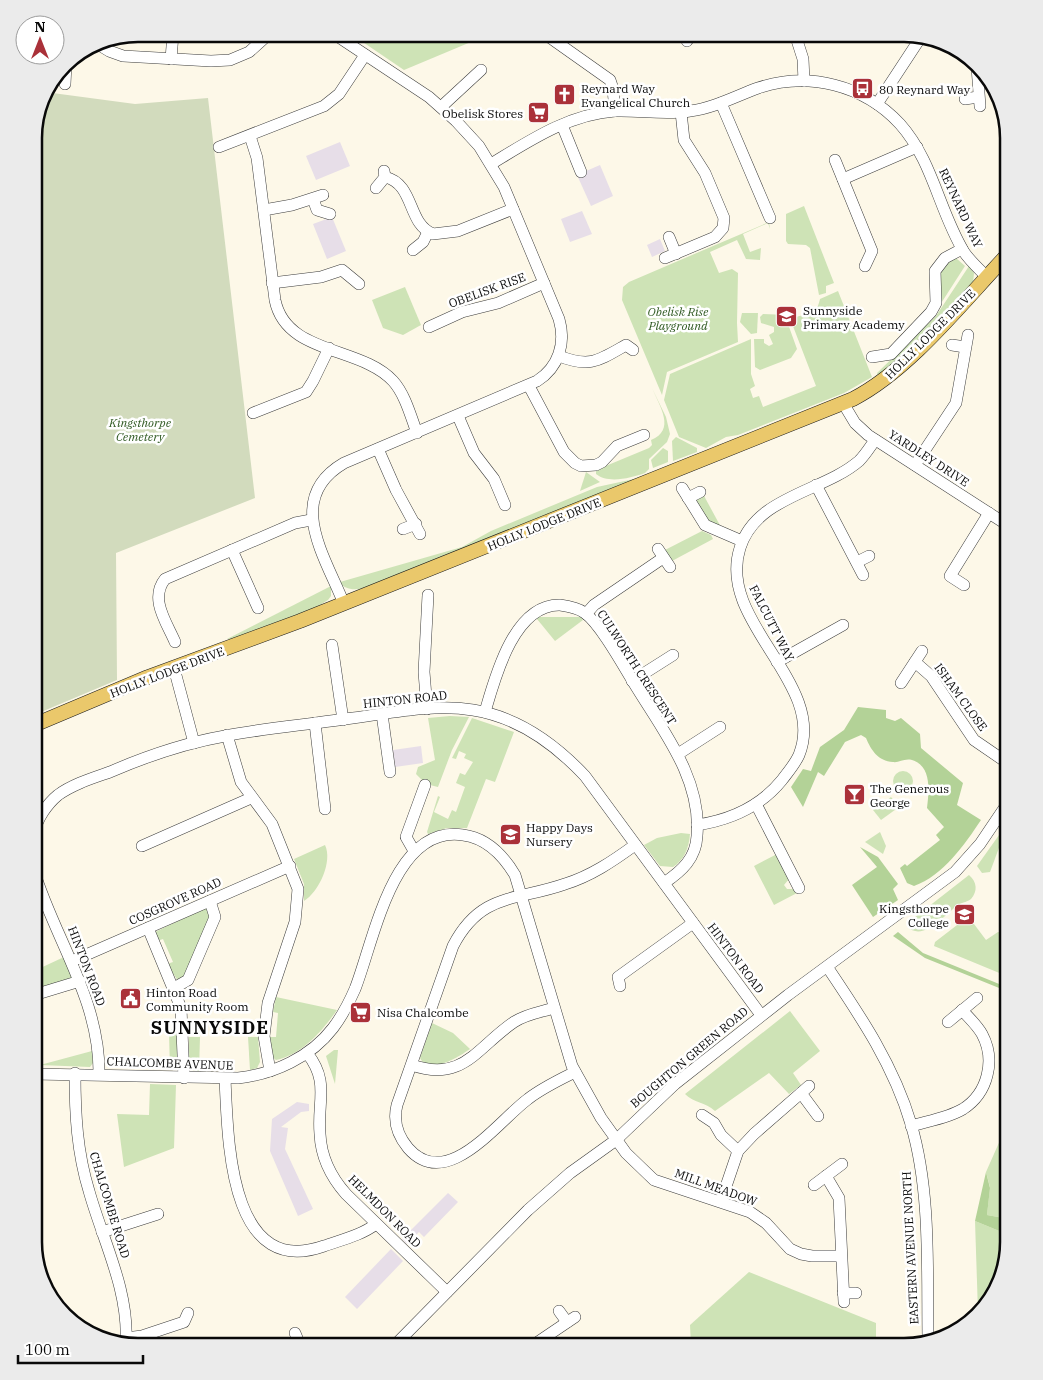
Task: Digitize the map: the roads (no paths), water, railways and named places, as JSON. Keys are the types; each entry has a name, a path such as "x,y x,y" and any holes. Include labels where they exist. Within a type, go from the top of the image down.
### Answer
{"main road":[{"name":"HOLLY LODGE DRIVE","path":"42,722 174,668 344,604 843,403 871,389 893,374 1000,263"}],"street":[{"path":"171,59 172,43"},
{"path":"105,49 123,56 230,60 249,52 259,43"},
{"name":"OBELISK RISE","path":"348,43 441,108 467,132 491,164 513,209 561,327 562,342 559,356"},
{"path":"561,43 610,80 613,89 615,111"},
{"path":"798,43 803,59 804,81"},
{"path":"877,104 917,43"},
{"path":"219,147 308,114 330,102 342,89 364,54"},
{"path":"441,108 481,70"},
{"path":"65,76 65,84"},
{"path":"965,99 979,101 978,76"},
{"name":"REYNARD WAY","path":"491,164 531,140 562,125 590,115 615,111 681,112 720,103 768,86 804,81 842,87 877,104 899,123 916,147 962,248 987,277"},
{"path":"720,103 770,204 770,218"},
{"path":"668,237 670,256 715,237 720,234 724,224 722,212 708,179 684,140 681,112"},
{"path":"562,125 581,172"},
{"path":"250,136 257,158 276,308 282,321 296,333 376,368 394,381 418,433"},
{"path":"843,179 916,147"},
{"path":"835,160 872,251 865,266"},
{"path":"376,188 384,174 404,189 418,218 428,232 443,234 458,231 513,209"},
{"path":"264,210 318,197 317,210 330,214"},
{"path":"413,250 423,242 428,232"},
{"name":"HOLLY LODGE DRIVE","path":"872,357 891,354 931,312 936,303 935,271 946,258 962,248"},
{"path":"272,283 321,277 342,270 358,284"},
{"name":"OBELISK RISE","path":"444,333 434,324 462,312 498,303 544,283"},
{"path":"915,465 956,403 968,335"},
{"path":"344,604 312,520 317,490 328,475 344,463 529,386 544,377 559,356 577,363 592,363 629,345"},
{"path":"952,345 965,347"},
{"path":"257,407 306,392 329,348"},
{"path":"529,386 564,452 575,463 581,466 596,465 602,462 617,446 639,441"},
{"name":"YARDLEY DRIVE","path":"843,403 855,423 875,440 1000,520"},
{"path":"458,416 474,453 494,479 500,502"},
{"name":"FALCUTT WAY","path":"697,825 727,818 756,804 802,762 801,711 796,697 746,608 739,589 736,568 742,541 751,527 768,511 859,461 875,440"},
{"path":"378,449 396,490 418,529 403,529"},
{"path":"816,484 863,575"},
{"path":"700,492 685,493 705,525 742,541"},
{"path":"964,585 950,576 989,513"},
{"path":"168,637 158,601 161,584 170,576 296,523 312,520"},
{"path":"232,550 248,599 258,608"},
{"path":"857,562 869,556"},
{"path":"586,614 594,605 664,558"},
{"path":"426,708 424,672 430,634 428,595"},
{"name":"CULWORTH CRESCENT","path":"485,712 506,653 527,619 540,609 554,605 571,607 586,614 632,681 678,754 691,787 697,825 697,840 691,858 681,871 664,884"},
{"path":"826,621 832,631"},
{"path":"777,662 843,625"},
{"path":"332,645 343,720"},
{"name":"ISHAM CLOSE","path":"901,683 922,651"},
{"path":"632,681 673,655"},
{"name":"ISHAM CLOSE","path":"915,662 931,676 974,740 1000,758"},
{"path":"174,668 194,743"},
{"name":"HINTON ROAD","path":"42,816 49,804 69,789 146,757 227,735 426,708 451,708 485,712 529,730 568,758 585,776 761,1015"},
{"path":"382,714 386,767"},
{"path":"315,723 326,809"},
{"path":"678,754 720,727"},
{"path":"227,735 237,773 251,798 272,824 298,886 298,905 292,934 268,1003 264,1036 270,1071"},
{"path":"414,851 406,837 425,785"},
{"path":"142,846 251,798"},
{"path":"756,804 794,885"},
{"name":"BOUGHTON GREEN ROAD","path":"402,1338 528,1210 575,1169 616,1140 661,1096 761,1015 828,968 955,872 980,844 1000,814"},
{"name":"CHALCOMBE AVENUE","path":"42,1074 75,1073 225,1079 249,1077 270,1071 307,1053 322,1041 345,1010 356,988 392,886 401,868 414,851 439,836 454,834 474,837 492,847 504,858 514,875 574,1072 616,1140"},
{"path":"574,1072 528,1099 463,1156 451,1161 438,1162 420,1157 403,1142 398,1130 395,1111 460,933 484,909 499,901 577,880 600,869 635,845"},
{"name":"COSGROVE ROAD","path":"72,961 290,866"},
{"name":"HINTON ROAD","path":"42,891 80,981 96,1035 99,1074"},
{"path":"174,988 188,980 215,917 210,901"},
{"path":"620,986 618,978 692,923"},
{"path":"148,928 174,988 183,1018 184,1078"},
{"name":"EASTERN AVENUE NORTH","path":"828,968 878,1046 912,1126 924,1197 928,1334"},
{"path":"42,993 80,981"},
{"path":"948,1022 977,998"},
{"path":"412,1065 432,1071 455,1068 514,1022 554,1008"},
{"path":"912,1126 962,1110 979,1094 985,1081 989,1063 988,1049 982,1034 962,1010"},
{"name":"HELMDON ROAD","path":"307,1053 317,1068 322,1083 320,1134 326,1162 341,1188 447,1292"},
{"name":"CHALCOMBE ROAD","path":"75,1073 76,1124 79,1152 102,1232 121,1288 126,1336"},
{"path":"225,1079 232,1170 244,1208 262,1237 281,1249 306,1251 362,1232 376,1224"},
{"path":"721,1202 738,1151 754,1134 805,1090 818,1116"},
{"path":"702,1115 714,1123 721,1135 738,1151"},
{"name":"MILL MEADOW","path":"616,1140 648,1177 757,1216 790,1249 801,1254 841,1256"},
{"path":"814,1185 842,1164"},
{"path":"826,1176 839,1198 844,1298 856,1293"},
{"path":"102,1232 158,1214"},
{"path":"544,1338 571,1320 559,1311"},
{"path":"136,1338 187,1321"},
{"path":"295,1333 297,1338"}],"place":[{"name":"80 Reynard Way","path":"863,89"},
{"name":"Reynard Way Evangelical Church","path":"565,95"},
{"name":"Obelisk Stores","path":"539,113"},
{"name":"Sunnyside Primary Academy","path":"787,317"},
{"name":"The Generous George","path":"854,795"},
{"name":"Happy Days Nursery","path":"510,834"},
{"name":"Kingsthorpe College","path":"965,915"},
{"name":"Hinton Road Community Room","path":"130,999"},
{"name":"Nisa Chalcombe","path":"361,1012"}],"district":[{"name":"SUNNYSIDE","path":"210,1027"}],"park label":[{"name":"Obelisk Rise Playground","path":"678,318"},
{"name":"Kingsthorpe Cemetery","path":"140,429"}]}
